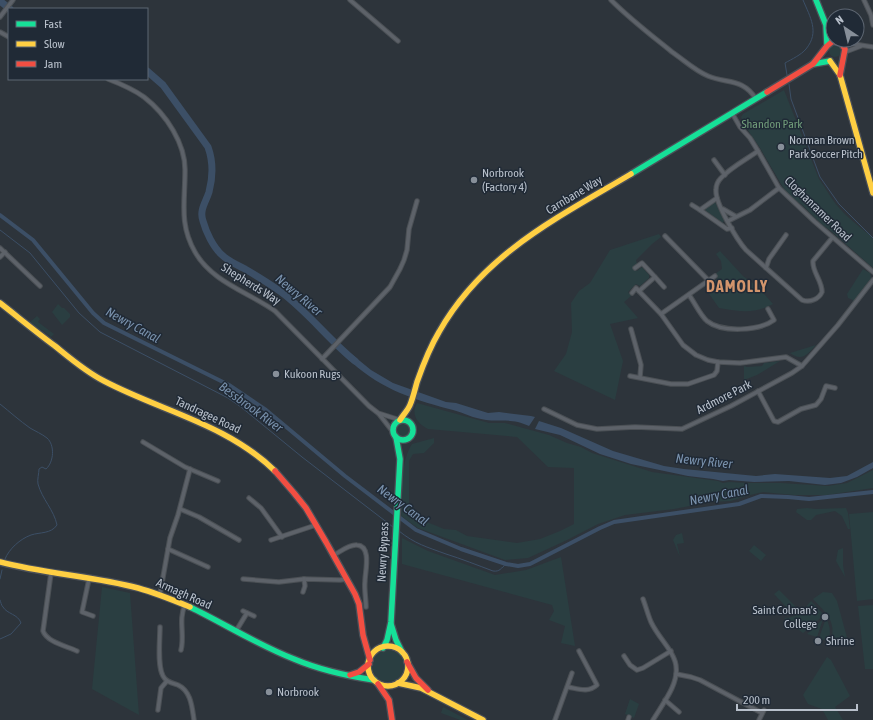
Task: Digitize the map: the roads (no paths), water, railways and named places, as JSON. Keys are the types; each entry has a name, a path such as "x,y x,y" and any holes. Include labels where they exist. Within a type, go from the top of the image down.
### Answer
{"main road":[{"path":"816,0 825,23"},
{"path":"813,64 825,48"},
{"path":"826,48 826,56 840,75 873,193"},
{"path":"840,75 844,55 843,48"},
{"path":"813,64 838,61 844,55"},
{"name":"Carnbane Way","path":"410,404 415,387 433,343 450,315 460,300 477,280 503,255 540,228 813,64"},
{"name":"Tandragee Road","path":"0,303 80,366 100,379 125,392 209,425 244,445 268,464 289,485 317,525 347,579 359,604 363,635 369,662"},
{"path":"400,459 394,435 395,424 400,420 410,404"},
{"path":"400,459 408,440 414,433 410,404"},
{"path":"400,420 406,420 412,424"},
{"path":"394,435 401,440 408,440"},
{"name":"Newry Bypass","path":"390,622 400,459"},
{"name":"Armagh Road","path":"0,562 28,570 132,586 160,594 185,605 285,656 314,666 376,682"},
{"path":"383,648 387,640 390,622"},
{"path":"390,622 402,653 416,678 430,692"},
{"path":"366,647 376,651"},
{"path":"350,675 359,672 369,662 376,651 383,648 391,647 402,653"},
{"path":"369,662 370,673 389,700 392,720"},
{"path":"389,700 398,684 405,677 407,672 407,662"},
{"path":"376,682 386,686 411,684 430,692 483,720"}],"street":[{"path":"1,15 13,0"},
{"path":"350,0 398,41"},
{"path":"611,0 635,22 689,65 708,76 741,84 751,92 756,99"},
{"path":"864,0 871,15 873,25"},
{"path":"844,55 857,48"},
{"name":"Shepherds Way","path":"110,80 136,92 152,104 165,118 177,138 181,148 185,170 183,210 184,222 190,243 202,262 219,278 275,311 359,397 378,413 394,435"},
{"name":"Cloghanramer Road","path":"732,113 750,138 779,188 832,238 873,272"},
{"path":"758,151 725,175 718,183 716,189 717,198 740,243 802,300 808,302 814,300 820,295 822,287 813,265 813,261 832,238"},
{"path":"714,160 725,175"},
{"path":"728,221 735,216 750,210 779,188"},
{"path":"700,210 717,198"},
{"path":"322,359 390,287 396,278 405,255 408,230 417,201"},
{"path":"692,205 727,229 732,228"},
{"path":"722,209 735,216"},
{"path":"766,268 769,259 786,235"},
{"path":"665,236 709,281"},
{"path":"0,248 40,286"},
{"path":"0,257 5,252"},
{"path":"635,268 642,263 664,287"},
{"path":"661,314 715,276"},
{"path":"639,291 655,277"},
{"name":"Ardmore Park","path":"544,409 577,425 597,429 635,427 682,429 719,412 792,373 802,366 856,303 873,280"},
{"path":"632,292 636,288 661,314 677,338 690,351 703,358 718,362 740,362 783,356 789,357 802,366"},
{"path":"689,295 706,320 712,325 721,327 740,329 752,328 770,323 774,320 768,309"},
{"path":"631,329 641,365 640,377"},
{"path":"630,376 671,384 688,384 714,375 717,371 718,362"},
{"path":"820,385 835,388"},
{"path":"758,391 774,421 778,422 801,409 816,405 826,386"},
{"name":"Shepherds Way","path":"378,413 400,420"},
{"path":"143,442 190,469 218,481"},
{"path":"160,594 172,530 180,509 190,469"},
{"path":"249,498 262,508 282,537"},
{"path":"180,509 199,517 239,540"},
{"path":"271,540 317,525"},
{"path":"334,555 352,545 361,546 366,552 366,606"},
{"path":"168,549 208,568"},
{"path":"50,573 43,631 44,636 77,651"},
{"path":"89,579 82,612 93,616"},
{"path":"243,579 279,582 304,579 347,579"},
{"path":"304,579 304,592"},
{"path":"643,599 651,623 671,651 675,662 676,674 672,689 653,720"},
{"path":"181,650 181,614 185,605"},
{"path":"236,632 245,612 254,616"},
{"path":"160,627 160,669 163,677 167,681 179,686 187,692 192,706 194,720"},
{"path":"568,687 584,691 590,690 597,685 580,651"},
{"path":"624,656 630,665 637,670 671,651"},
{"path":"555,720 572,673"},
{"path":"676,674 700,680 763,712 759,720"},
{"path":"158,710 161,688 167,681"},
{"path":"666,700 680,712"}],"water":[{"path":"349,352 371,370 393,383 446,402 456,403 488,413 499,412 535,417 529,426 510,421 487,420 407,396 381,384 369,376 346,357"},
{"name":"Newry River","path":"539,421 561,428 613,451 664,466 684,469 756,476 775,474 830,478 847,476 873,462 873,468 857,477 841,483 825,485 789,481 723,481 688,476 631,464 600,454 560,435 535,429"}],"waterway":[{"path":"787,75 785,63 804,51 810,43 812,37 813,31 811,18 803,0"},
{"name":"Newry River","path":"0,1 9,8"},
{"name":"Newry River","path":"148,72 163,85 208,147 212,163 212,175 209,192 202,210 202,217 213,244 227,259 263,280 291,300 355,361"},
{"path":"789,84 791,99 820,177 839,204 873,238"},
{"name":"Newry Canal","path":"0,215 33,240 93,313 104,323 229,385 266,410 345,476 416,530 461,549 506,564 518,566 530,564 614,522 739,504 761,496 809,499 873,492"},
{"name":"Bessbrook River","path":"0,230 30,253 79,313 100,332 228,398 393,527"},
{"name":"Bessbrook River","path":"0,404 30,428 50,441 52,449 51,462 46,469 42,467 39,469 38,482 42,495 53,514 57,525 52,530 31,535 23,539 12,548 5,559"},
{"name":"Bessbrook River","path":"399,531 421,545 493,571 499,570 506,564"},
{"name":"Bessbrook River","path":"0,579 2,570"},
{"name":"Bessbrook River","path":"0,600 5,609 20,620 21,623 11,634 0,639"}],"place":[{"name":"Norman Brown Park Soccer Pitch","path":"781,147"},
{"name":"Norbrook (Factory 4)","path":"474,180"},
{"name":"Kukoon Rugs","path":"276,374"},
{"name":"Saint Colman's College","path":"825,617"},
{"name":"Shrine","path":"818,641"},
{"name":"Norbrook","path":"269,692"}],"district":[{"name":"DAMOLLY","path":"737,286"}],"park label":[{"name":"Shandon Park","path":"772,124"}]}
